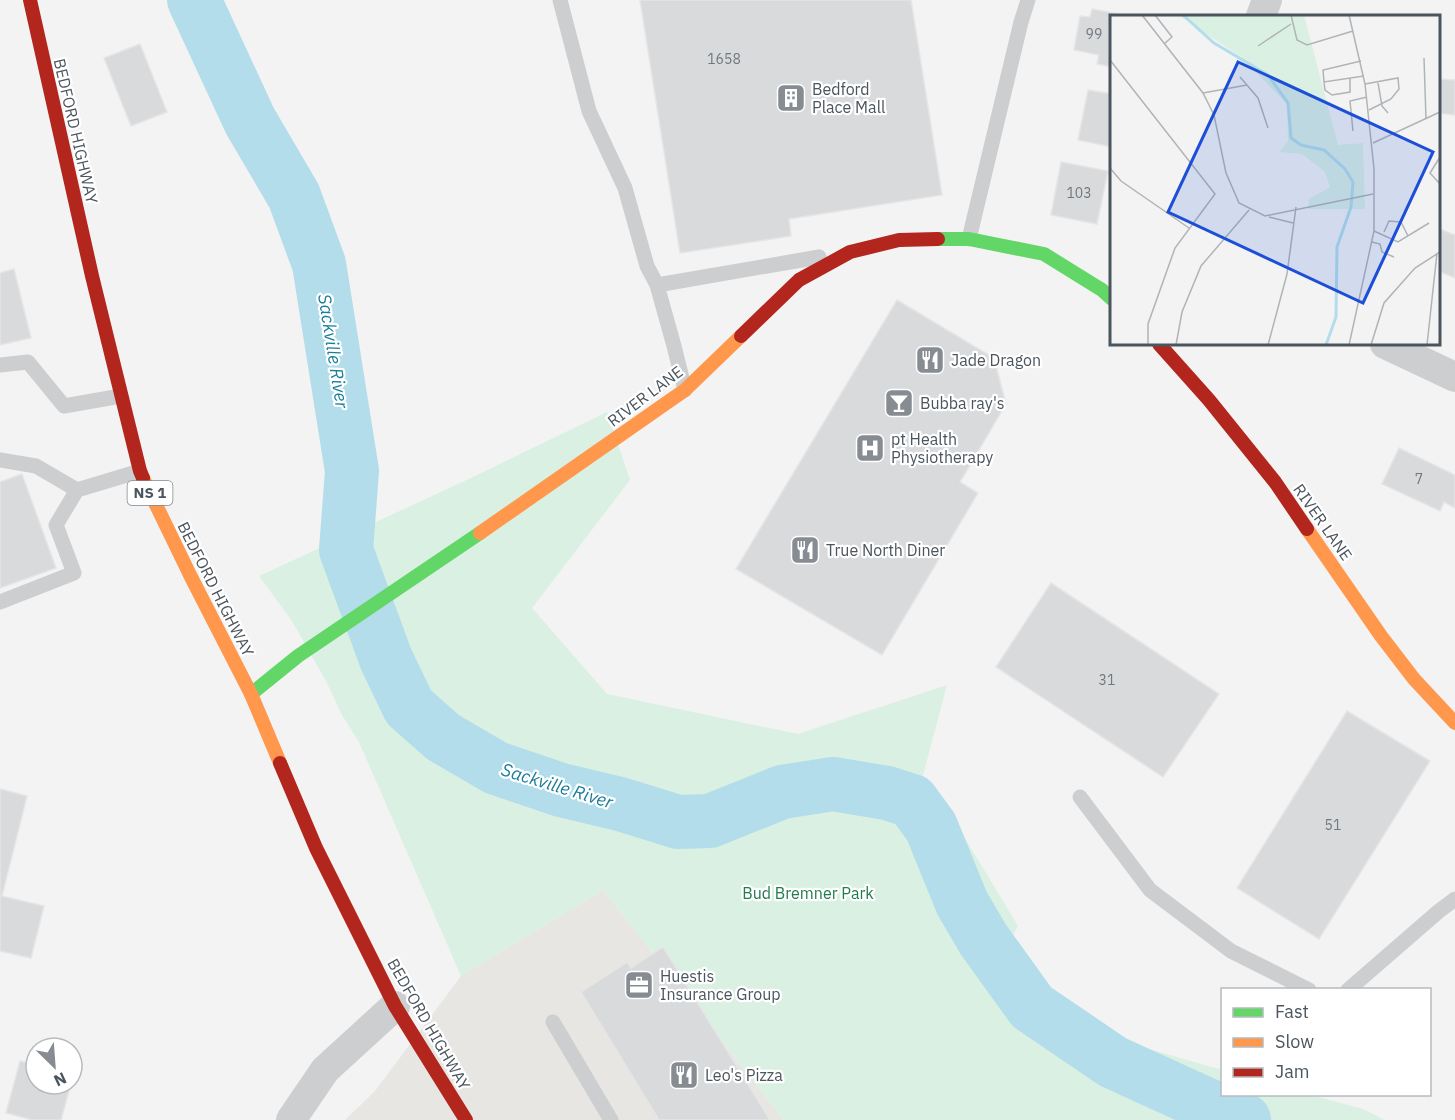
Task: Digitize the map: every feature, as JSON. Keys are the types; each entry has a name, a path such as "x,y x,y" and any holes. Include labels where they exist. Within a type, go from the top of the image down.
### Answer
{"street":[{"name":"BEDFORD HIGHWAY","path":"30,0 92,276 140,471 251,694 316,848 395,1006 466,1120"},
{"path":"1261,15 1267,0"},
{"name":"RIVER LANE","path":"251,694 298,656 422,573 685,390 799,280 850,252 899,240 969,239 1044,254 1110,297"},
{"name":"RIVER LANE","path":"1160,345 1209,400 1275,482 1381,636 1414,679 1455,723"},
{"path":"1387,345 1455,377"},
{"path":"291,1120 325,1070 395,1006"}],"lane":[{"path":"560,0 589,111 625,188 647,266 657,285 685,390"},
{"path":"969,239 1028,0"},
{"path":"657,285 850,252"},
{"path":"0,364 28,362 64,406 121,396"},
{"path":"0,460 36,466 77,489"},
{"path":"0,602 74,573 56,525 77,489 140,471"},
{"path":"1080,797 1150,890 1231,951 1305,988"},
{"path":"1350,988 1439,911 1455,900"},
{"path":"552,1022 611,1120"}],"shaded area":[{"path":"603,890 784,1120 345,1120 375,1091 461,976"}],"green space":[{"name":"Bud Bremner Park","path":"607,412 630,480 532,608 607,694 798,734 947,685 922,779 963,835 1018,926 997,966 1034,996 1121,1041 1221,1070 1221,1096 1315,1096 1363,1109 1385,1120 784,1120 603,890 461,976 359,742 292,621 259,576"}],"building":[{"name":"Bedford Place Mall","path":"640,0 911,0 942,195 789,219 791,236 680,253"},
{"path":"1092,9 1125,15 1110,15 1110,67 1097,64 1099,55 1074,50 1080,16 1090,17"},
{"path":"140,44 167,112 131,126 104,58"},
{"path":"1440,79 1455,80 1455,115 1440,113"},
{"path":"1088,90 1110,94 1110,147 1078,140"},
{"path":"1061,162 1108,171 1097,224 1051,215"},
{"path":"1440,229 1455,235 1455,278 1440,272"},
{"path":"14,269 31,338 0,345 0,273"},
{"path":"897,300 994,358 1006,404 960,482 978,493 882,655 736,569"},
{"path":"1399,448 1455,475 1455,508 1444,502 1440,511 1382,484"},
{"path":"22,474 56,568 0,588 0,482"},
{"path":"1051,583 1219,694 1163,777 996,667"},
{"path":"1347,711 1430,761 1319,939 1237,888"},
{"path":"0,789 27,796 2,896 44,906 31,958 0,951"},
{"path":"663,947 770,1120 659,1120 581,992 627,962 631,968"},
{"path":"20,1061 24,1062 24,1096 68,1096 61,1120 32,1120 6,1113"}],"waterway":[{"name":"Sackville River","path":"194,0 250,121 294,196 319,264 352,471 346,550 386,659 409,707 443,737 496,768 561,790 620,804 678,822 710,821 782,792 833,784 887,793 912,801 931,827 962,903 983,939 1032,1007 1113,1062 1244,1120"}],"traffic: fast":[{"path":"938,239 969,239 1044,254 1110,297"},
{"path":"251,694 298,656 480,533"}],"traffic: slow":[{"path":"480,533 685,390 741,336"},
{"path":"143,478 251,694 280,763"},
{"path":"1307,529 1381,636 1414,679 1455,723"}],"traffic: jam":[{"path":"30,0 92,276 143,478"},
{"path":"741,336 799,280 850,252 899,240 938,239"},
{"path":"1160,345 1209,400 1275,482 1307,529"},
{"path":"280,763 316,848 395,1006 466,1120"}],"place":[{"name":"Bedford Place Mall","path":"791,98"},
{"name":"Jade Dragon","path":"930,360"},
{"name":"Bubba ray's","path":"899,403"},
{"name":"pt Health Physiotherapy","path":"870,448"},
{"name":"True North Diner","path":"805,550"},
{"name":"Huestis Insurance Group","path":"639,985"},
{"name":"Leo's Pizza","path":"684,1075"}]}
